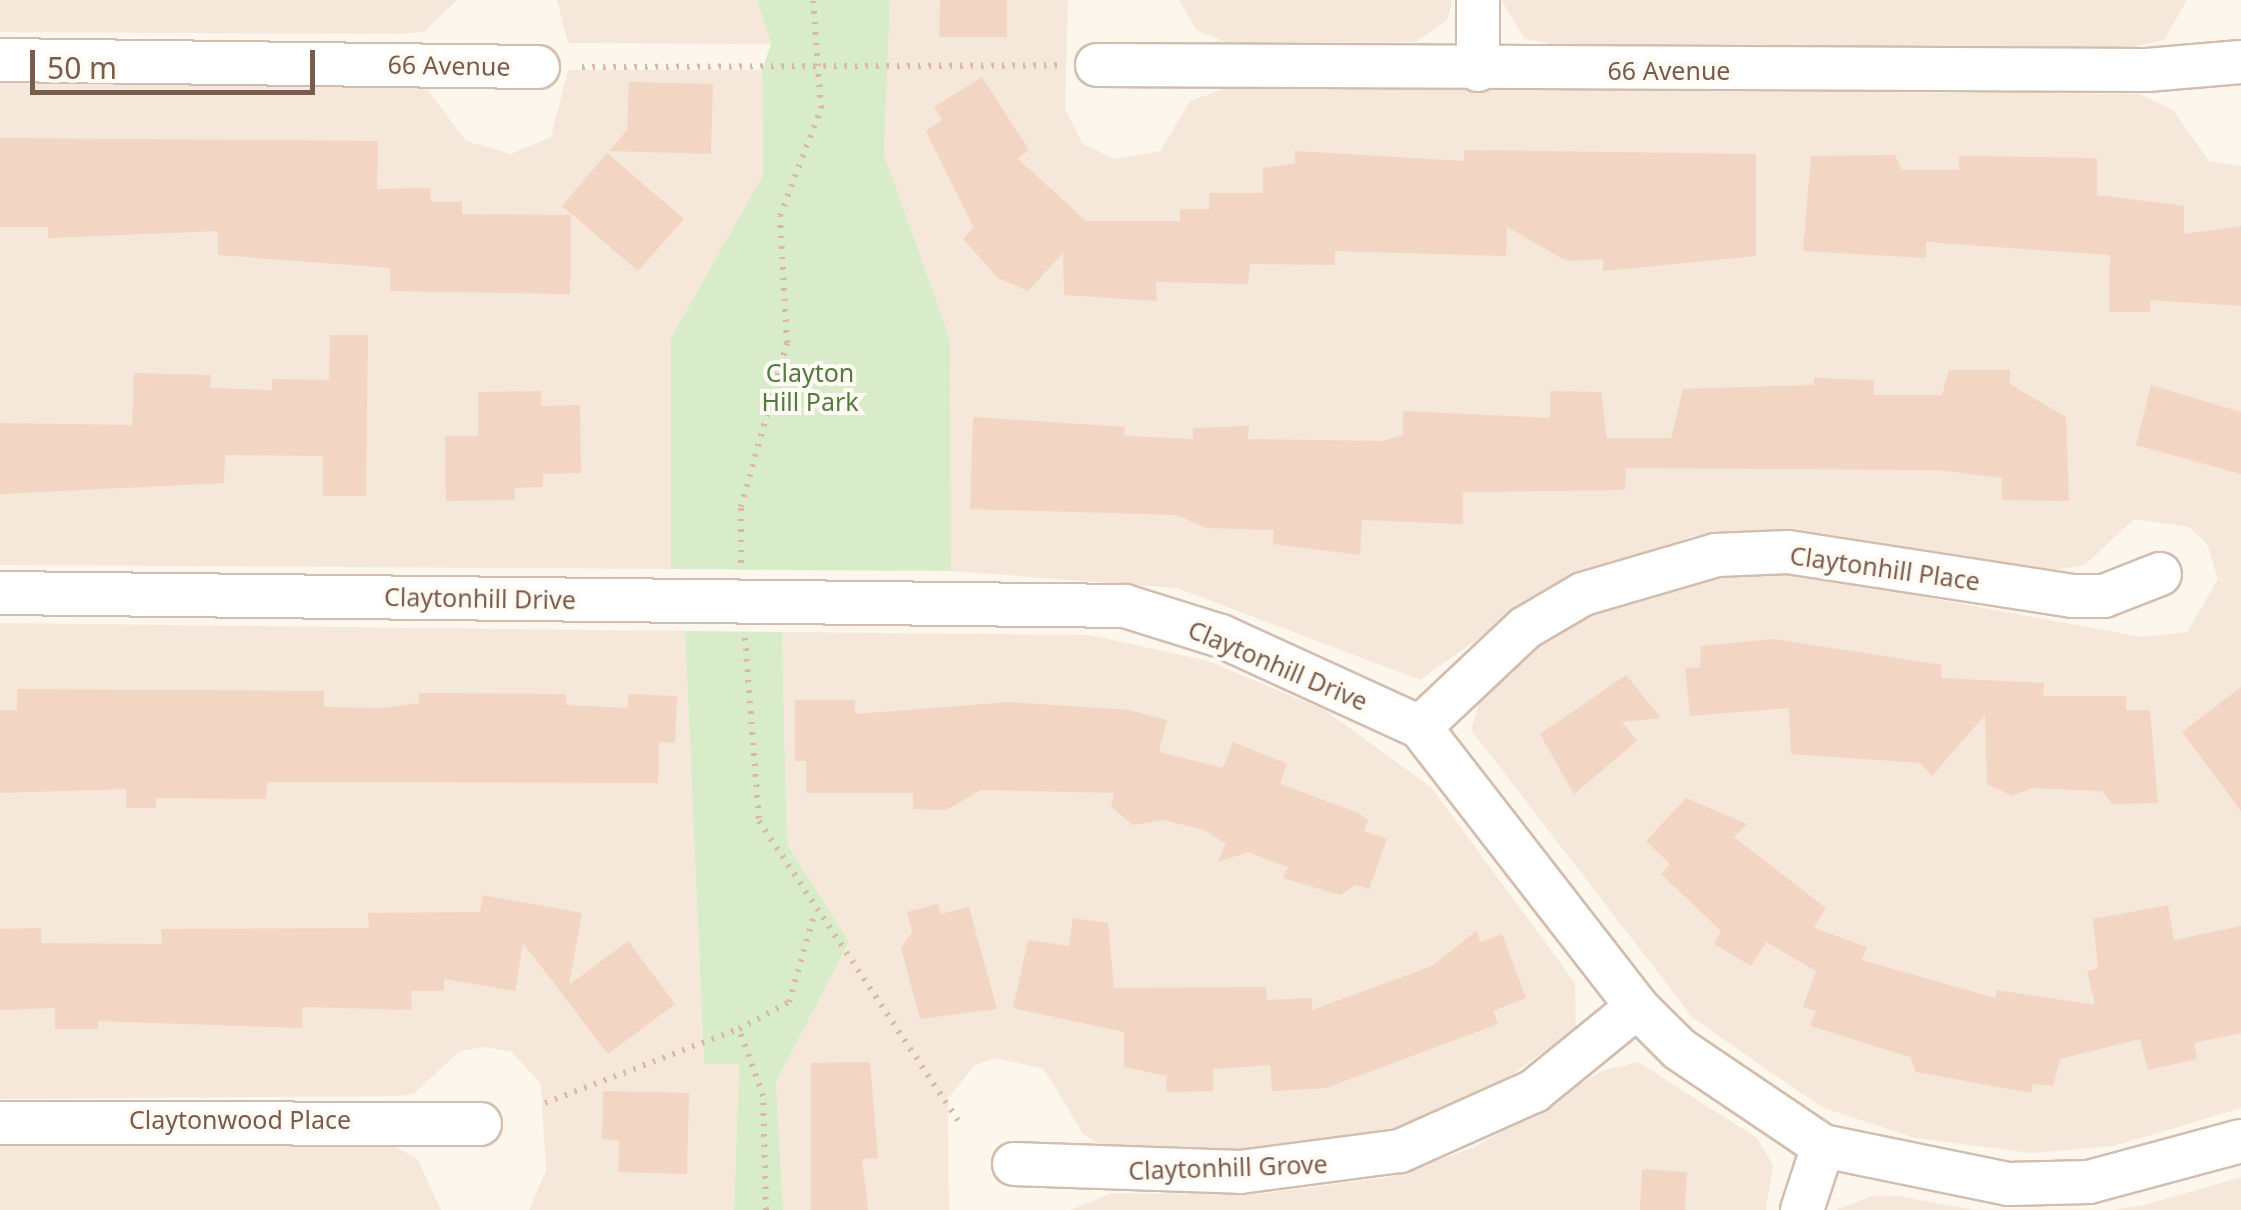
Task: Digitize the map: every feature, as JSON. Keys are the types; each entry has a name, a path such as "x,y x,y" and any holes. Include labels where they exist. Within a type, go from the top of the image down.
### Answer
{"street":[{"path":"1478,0 1478,70"},
{"name":"66 Avenue","path":"0,60 538,66"},
{"name":"66 Avenue","path":"1077,65 1478,70 2147,70 2241,62"},
{"name":"Claytonhill Place","path":"1420,726 1525,628 1583,594 1716,555 1788,552 2074,596 2104,596 2160,574"},
{"name":"Claytonhill Drive","path":"0,593 1125,606 1221,636 1420,726 1637,1007 1679,1049 1823,1146 2008,1184 2089,1182 2241,1142"},
{"name":"Claytonhill Grove","path":"1014,1164 1240,1172 1400,1151 1534,1091 1637,1007"},
{"name":"Claytonwood Place","path":"0,1123 480,1124"},
{"path":"1802,1210 1823,1146"}],"path":[{"path":"742,565 742,506 788,344 780,216 822,108 822,66 813,0"},
{"path":"582,66 1077,65"},
{"path":"745,638 759,822 815,912 958,1121"},
{"path":"545,1103 739,1030 789,1002 815,912"},
{"path":"739,1030 764,1096 766,1210"}],"shaded area":[{"path":"0,0 457,0 424,32 399,34 0,32"},
{"path":"557,0 757,0 771,44 568,43"},
{"path":"890,0 1068,0 1065,108 1083,144 1115,159 1160,151 1190,101 1229,87 2139,94 2173,110 2209,161 2241,166 2241,1108 2114,1146 2031,1153 1915,1138 1821,1107 1693,1018 1471,730 1483,691 1549,636 1595,611 1698,578 1801,574 2141,637 2187,632 2218,579 2207,544 2189,527 2134,519 2085,565 2053,570 1794,529 1693,536 1557,582 1420,680 1177,588 951,571 950,339 884,154"},
{"path":"1179,0 1452,0 1448,19 1416,42 1230,44 1196,30"},
{"path":"1501,0 2187,0 2164,40 2127,48 1564,47 1524,38"},
{"path":"568,70 762,70 763,175 671,338 671,569 0,565 0,79 424,85 466,141 511,154 551,137"},
{"path":"0,623 685,631 704,1064 739,1064 734,1210 529,1210 546,1170 541,1084 512,1052 485,1047 460,1051 413,1094 396,1096 0,1099"},
{"path":"782,632 1090,635 1208,661 1323,709 1431,787 1575,983 1576,1028 1492,1089 1397,1130 1275,1150 1100,1144 1083,1134 1044,1069 996,1058 975,1065 948,1098 949,1210 783,1210 776,1082 849,942 787,844"},
{"path":"1638,1062 1757,1138 1773,1165 1766,1210 1071,1210 1112,1193 1259,1194 1390,1177 1475,1147 1602,1071"},
{"path":"387,1141 418,1160 441,1210 0,1210 0,1145"},
{"path":"2241,1177 2241,1210 2112,1210 2145,1205"},
{"path":"1872,1196 1898,1196 1973,1210 1836,1210"}],"green space":[{"name":"Clayton Hill Park","path":"757,0 890,0 884,154 950,339 951,571 671,569 671,338 763,175 762,70 771,44"},
{"path":"685,631 782,632 787,844 849,942 776,1082 783,1210 734,1210 739,1064 704,1064"}],"building":[{"path":"940,0 1007,0 1007,37 939,37"},
{"path":"982,77 1029,150 1017,158 1086,221 1180,221 1180,209 1209,209 1209,193 1263,193 1263,168 1295,163 1295,151 1464,161 1464,150 1756,154 1756,256 1603,271 1603,259 1567,261 1507,227 1506,256 1335,251 1335,265 1250,264 1248,284 1156,282 1157,301 1064,295 1063,253 1028,291 998,278 963,239 974,227 926,131 942,120 934,107"},
{"path":"629,82 713,84 711,154 609,151 627,130"},
{"path":"0,138 378,141 377,189 430,188 431,202 462,202 462,214 571,215 570,294 390,291 390,268 218,255 218,231 48,238 48,227 0,227"},
{"path":"607,153 684,219 638,271 562,206"},
{"path":"1895,155 1902,170 1959,170 1959,156 2097,158 2097,195 2184,206 2184,234 2241,226 2241,306 2150,300 2150,312 2109,312 2110,255 1926,242 1926,258 1803,251 1811,156"},
{"path":"330,335 368,335 366,496 323,496 323,456 225,455 224,483 0,494 0,423 132,425 134,373 211,375 210,388 272,390 272,379 329,380"},
{"path":"1949,370 2010,370 2010,384 2066,417 2069,501 2002,500 2002,478 1937,470 1626,468 1625,490 1463,492 1463,524 1362,520 1360,555 1273,544 1274,530 1207,528 1176,515 970,509 973,417 1125,427 1124,436 1193,439 1193,428 1249,426 1248,439 1382,441 1403,435 1403,411 1550,418 1550,391 1601,392 1607,438 1671,438 1683,389 1814,385 1814,378 1874,380 1874,395 1942,395"},
{"path":"2151,385 2241,412 2241,474 2136,445"},
{"path":"541,391 541,406 580,405 581,473 543,474 543,487 514,488 515,500 446,501 445,436 478,436 478,392"},
{"path":"1773,639 1942,665 1941,678 2044,683 2043,696 2126,696 2126,710 2150,710 2158,803 2112,804 2102,791 2032,788 2012,796 1987,784 1985,715 1932,776 1920,763 1791,754 1789,708 1690,716 1685,668 1700,667 1701,646"},
{"path":"1626,675 1661,718 1622,722 1637,741 1574,794 1540,734"},
{"path":"2241,687 2241,811 2182,732"},
{"path":"17,689 324,691 324,707 384,708 419,703 419,693 566,694 566,705 628,708 628,694 677,696 675,743 659,742 658,783 267,782 266,799 156,798 156,808 126,808 126,789 0,793 0,710 17,710"},
{"path":"795,700 855,700 855,714 1010,702 1129,710 1167,720 1159,752 1223,768 1233,742 1287,764 1280,784 1356,812 1368,820 1364,831 1387,839 1369,889 1356,885 1340,895 1283,878 1288,867 1248,852 1218,862 1226,844 1204,830 1163,820 1132,825 1111,806 1114,793 981,790 946,810 913,809 913,793 806,793 806,761 795,761"},
{"path":"1686,798 1747,824 1734,837 1826,908 1814,928 1867,947 1862,960 1995,998 1997,990 2095,1005 2087,971 2098,968 2093,919 2168,905 2174,940 2241,926 2241,1033 2194,1043 2197,1059 2148,1070 2140,1039 2060,1059 2053,1086 2033,1084 2031,1093 1916,1072 1910,1057 1810,1026 1816,1011 1803,1007 1816,971 1766,942 1751,966 1714,944 1721,931 1661,874 1670,864 1646,841"},
{"path":"483,895 582,913 569,985 628,941 675,1004 608,1054 523,943 515,991 444,979 444,991 411,991 412,1010 302,1007 302,1028 98,1021 98,1029 55,1029 55,1008 0,1010 0,929 41,928 41,943 162,944 161,929 369,928 368,913 480,912"},
{"path":"938,904 941,914 969,907 997,1009 920,1019 901,948 912,932 907,912"},
{"path":"1073,918 1108,923 1114,988 1266,987 1267,1000 1312,998 1312,1010 1432,966 1476,931 1481,942 1502,934 1526,998 1493,1011 1498,1024 1326,1088 1272,1091 1270,1065 1213,1069 1213,1091 1166,1092 1167,1076 1124,1067 1124,1032 1013,1008 1028,940 1069,946"},
{"path":"870,1062 878,1158 862,1159 868,1210 811,1210 811,1063"},
{"path":"603,1091 689,1093 687,1174 618,1172 619,1140 602,1139"},
{"path":"1642,1169 1687,1172 1685,1210 1640,1210"}]}
